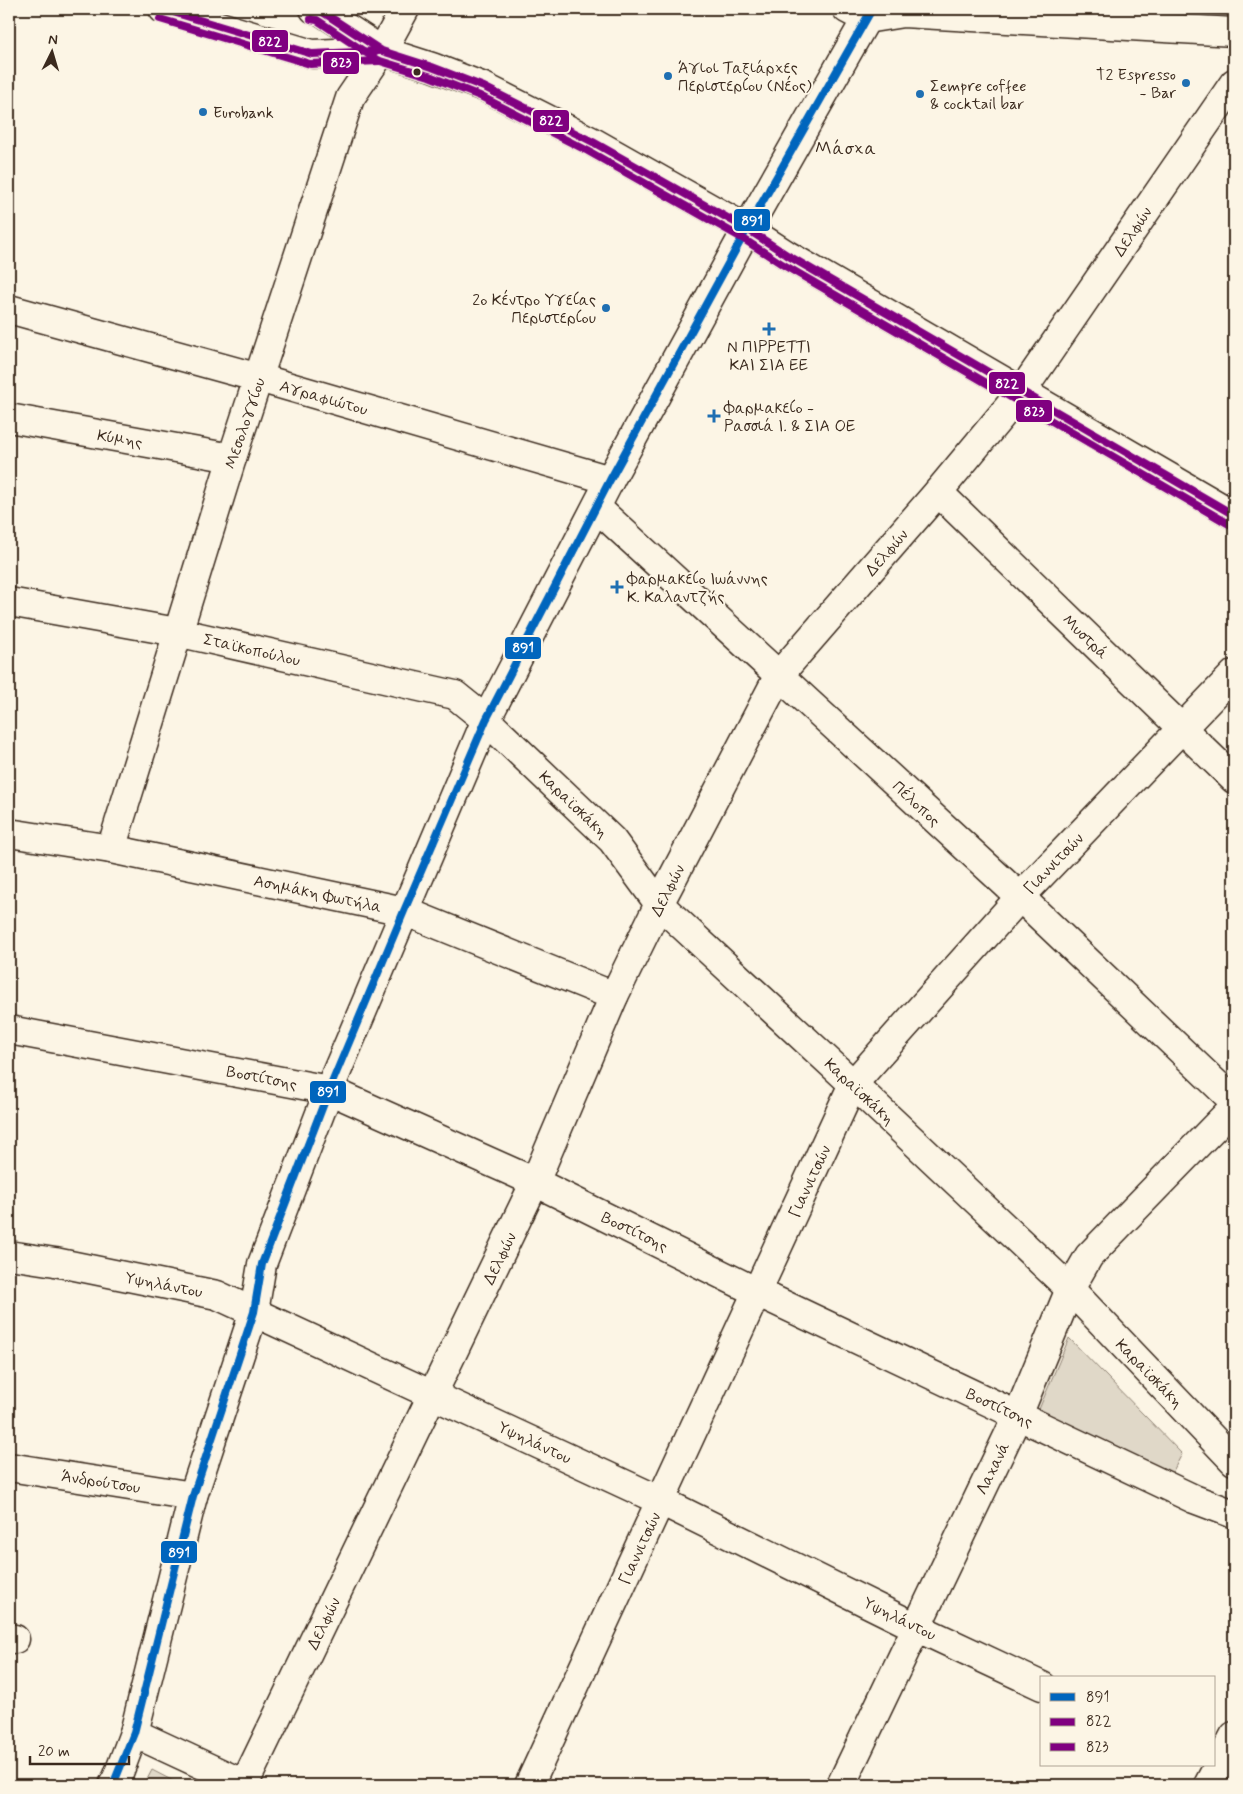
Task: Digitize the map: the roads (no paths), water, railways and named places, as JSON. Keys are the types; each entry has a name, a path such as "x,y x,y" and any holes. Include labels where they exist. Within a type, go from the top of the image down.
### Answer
{"street":[{"path":"162,9 312,54 382,51"},
{"path":"318,9 382,51 432,67 484,87 593,142 747,229 1234,515"},
{"name":"Μεσολογγίου","path":"111,849 232,458 350,98 382,51 406,9"},
{"path":"113,1785 134,1734 193,1496 254,1312 262,1264 329,1090 404,911 486,720 610,480 747,229 862,12 1234,32"},
{"name":"Δελφών","path":"245,1785 535,1182 614,996 659,904 779,675 938,492 1022,391 1234,82"},
{"name":"Αγραφιώτου","path":"9,309 259,378 610,480"},
{"name":"Κύμης","path":"9,418 232,458"},
{"name":"Μυστρά","path":"938,492 1234,779"},
{"name":"Πέλοπος","path":"597,508 1020,897 1234,1101"},
{"name":"Σταϊκοπούλου","path":"9,602 177,632 455,695 486,720"},
{"name":"Γιαννιτσών","path":"529,1785 853,1084 1020,897 1234,674"},
{"name":"Καραϊσκάκη","path":"486,720 612,840 659,904 1070,1289 1234,1461"},
{"name":"Ασημάκη Φωτήλα","path":"9,833 111,849 404,911 614,996"},
{"name":"Βοστίτσης","path":"9,1030 329,1090 535,1182 757,1292 1194,1499 1234,1514"},
{"name":"Λαχανά","path":"841,1785 1018,1415 1070,1289 1088,1256 1234,1107"},
{"name":"Υψηλάντου","path":"9,1255 55,1262 217,1295 661,1501 916,1627 1040,1685"},
{"name":"Άνδρούτσου","path":"9,1467 193,1496"},
{"path":"134,1734 245,1785"},
{"path":"1218,1774 1234,1736"}],"place":[{"name":"Άγιοι Ταξιάρχες Περιστερίου (Νέος)","path":"668,76"},
{"name":"T2 Espresso - Bar","path":"1186,83"},
{"name":"Σempre coffee & cocktail bar","path":"920,94"},
{"name":"Eurobank","path":"203,112"},
{"name":"2ο Κέντρο Υγείας Περιστερίου","path":"606,308"},
{"name":"Ν ΠΙΡΡΕΤΤΙ ΚΑΙ ΣΙΑ ΕΕ","path":"769,329"},
{"name":"Φαρμακείο - Ρασσιά Ι. & ΣΙΑ ΟΕ","path":"714,416"},
{"name":"Φαρμακείο Ιωάννης Κ. Καλαντζής","path":"617,587"}],"district":[{"name":"Μάσχα","path":"846,148"}]}
